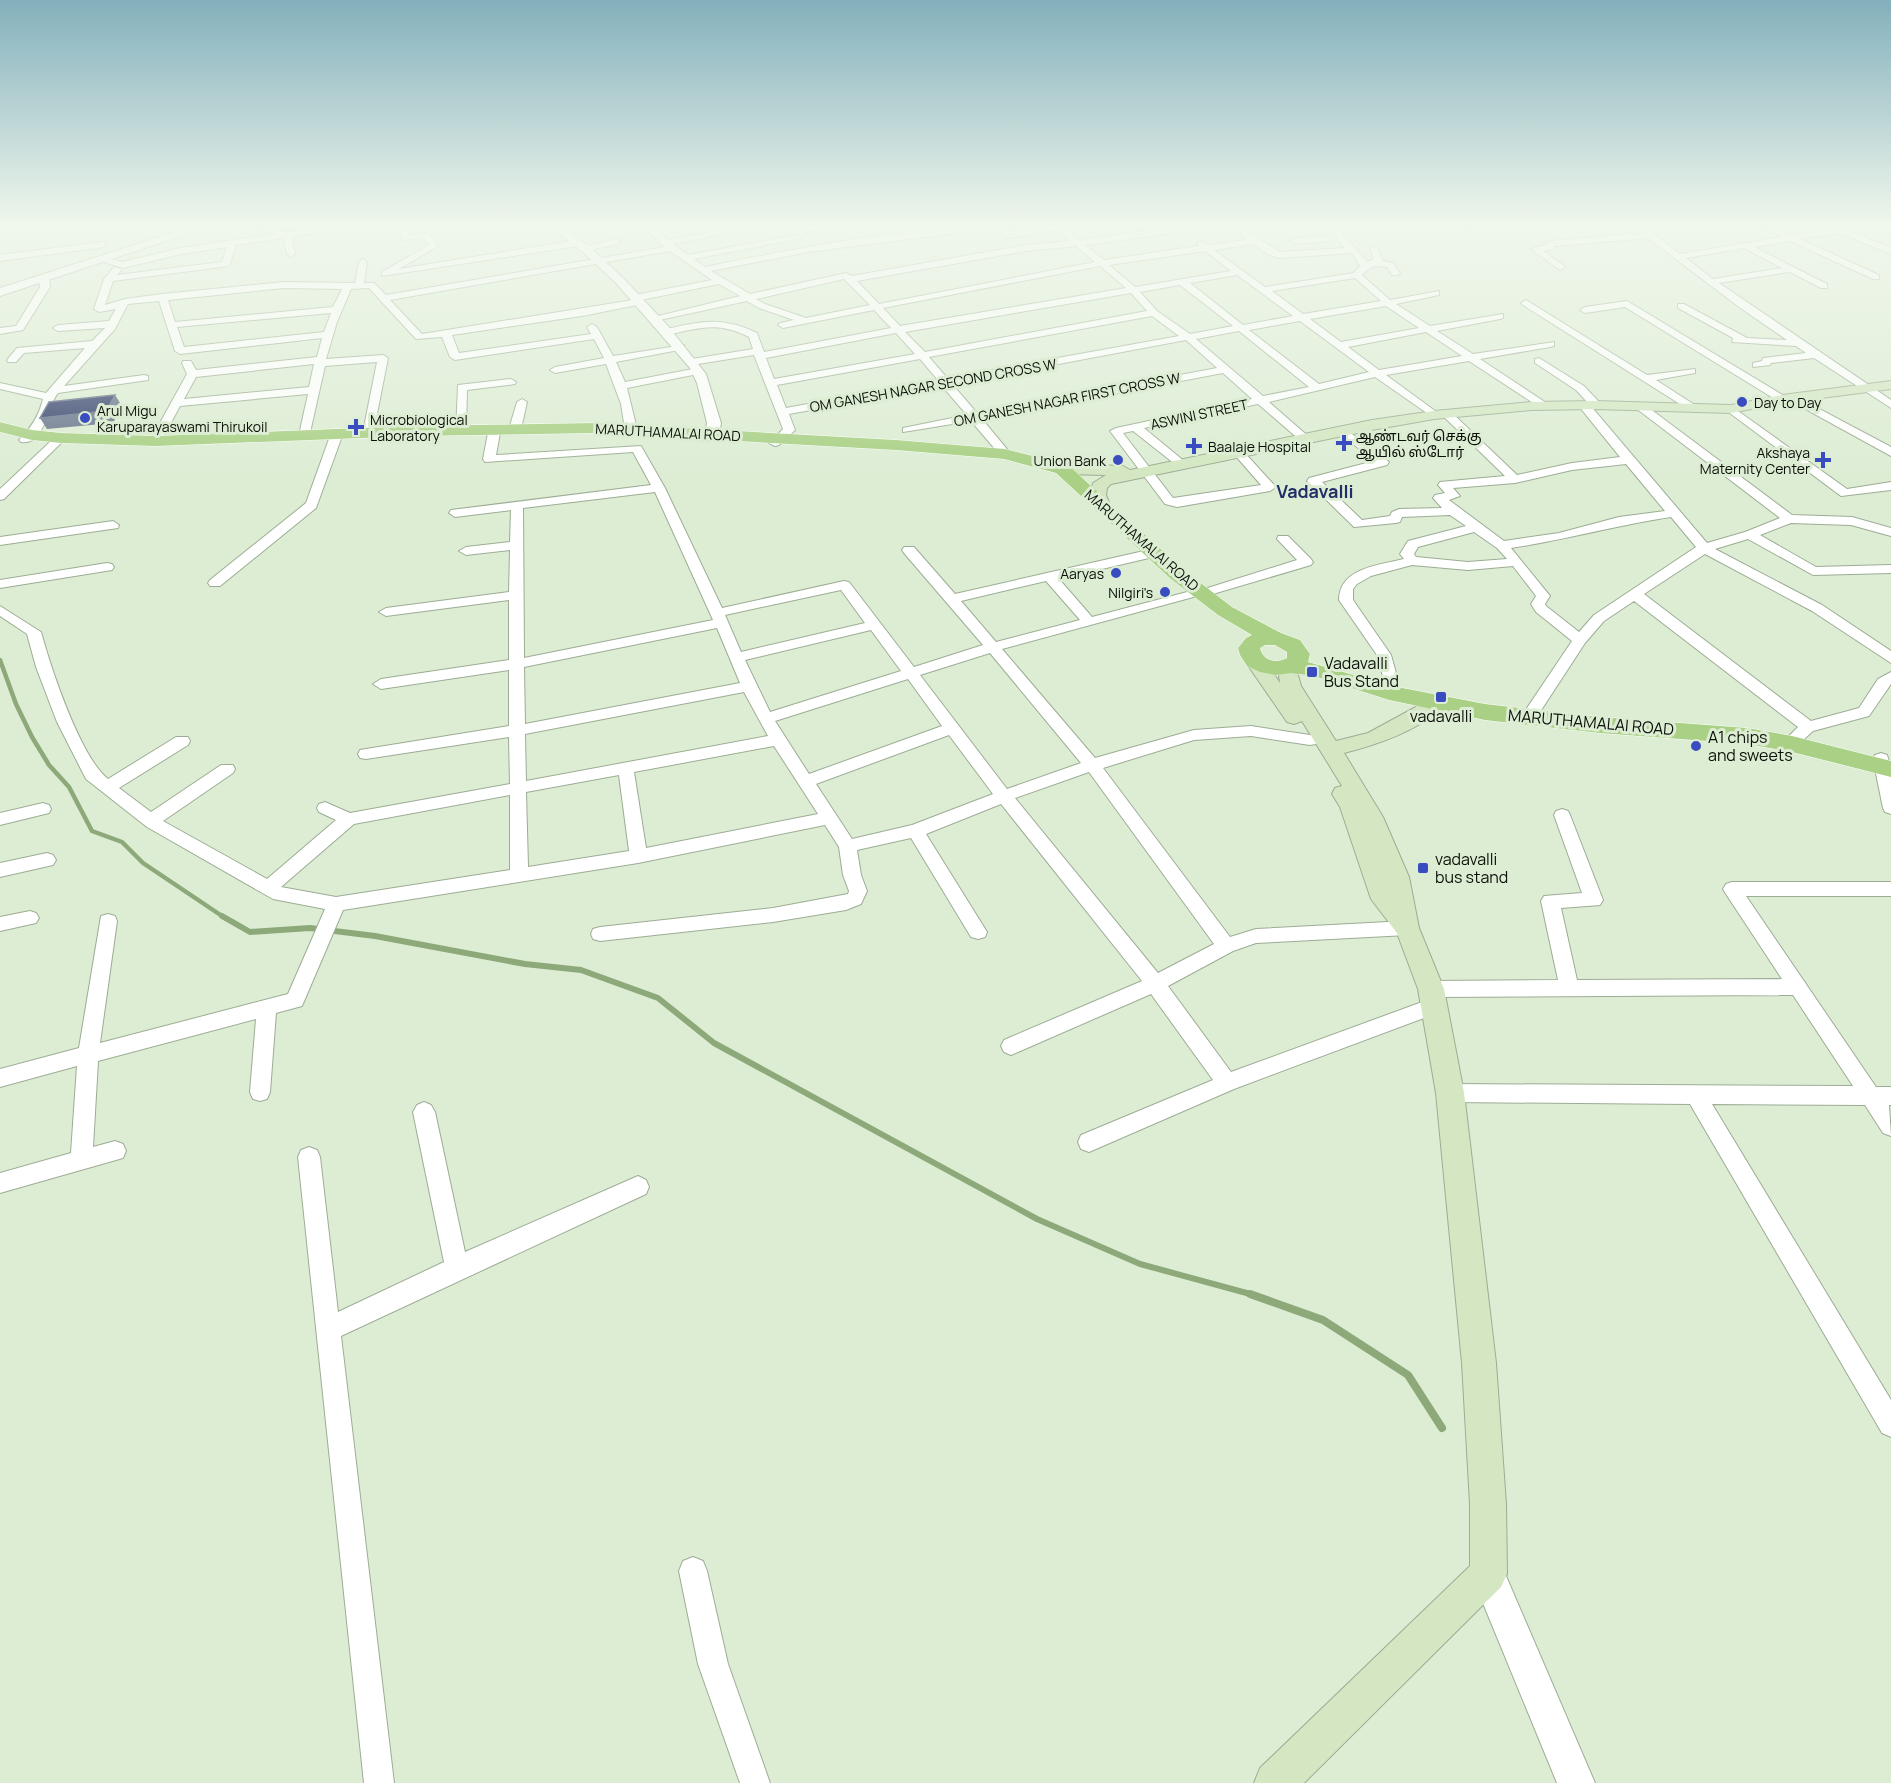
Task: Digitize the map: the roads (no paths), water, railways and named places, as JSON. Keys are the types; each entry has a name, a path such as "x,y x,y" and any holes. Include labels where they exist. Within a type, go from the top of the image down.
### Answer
{"main road":[{"path":"1073,482 1106,480 1145,470 1441,414 1590,405 1731,410 1787,398 1891,385"},
{"name":"MARUTHAMALAI ROAD","path":"0,427 28,438 55,443 156,445 609,432 706,436"},
{"name":"MARUTHAMALAI ROAD","path":"0,436 156,441 369,432 631,429 779,441 1005,454 1073,482 1103,507 1217,614 1252,654"},
{"name":"MARUTHAMALAI ROAD","path":"779,441 990,458 1029,466 1073,482 1143,555 1196,594 1274,638 1287,642 1292,660"},
{"path":"1073,482 1087,476 1145,470"},
{"path":"1073,482 1123,471"},
{"path":"1103,507 1098,495 1099,486 1106,480"},
{"path":"1252,654 1260,639 1274,638"},
{"path":"1252,654 1267,667 1292,660 1291,686 1372,817 1389,857 1397,877 1407,928 1432,998 1450,1093 1479,1363 1488,1504 1488,1574 1275,1783"},
{"path":"1252,654 1310,740 1350,807 1383,899 1407,928"},
{"name":"MARUTHAMALAI ROAD","path":"1292,660 1354,672 1434,699 1533,711 1802,732 1887,764"},
{"name":"MARUTHAMALAI ROAD","path":"1292,660 1434,699 1540,719 1747,736 1887,764"},
{"path":"1332,749 1374,739 1421,713 1434,699"}],"street":[{"path":"0,331 19,328 31,309"},
{"path":"28,438 52,400 113,324 120,309"},
{"path":"166,309 180,351 192,374"},
{"path":"394,309 420,337 598,309"},
{"path":"646,309 680,347 702,378 714,423 713,429 706,436"},
{"path":"655,318 696,309"},
{"path":"772,309 808,321"},
{"path":"783,325 870,309"},
{"path":"877,309 923,356 1005,454"},
{"path":"620,386 759,353 1016,309"},
{"path":"1151,309 1188,337 1305,439"},
{"path":"1218,309 1317,388"},
{"path":"1290,309 1441,414 1515,479"},
{"name":"OM GANESH NAGAR SECOND CROSS W","path":"784,412 1350,309"},
{"path":"1397,309 1545,406"},
{"path":"1536,309 1695,409"},
{"path":"1585,310 1591,309"},
{"path":"1636,309 1787,398 1891,452"},
{"path":"1687,309 1746,340"},
{"path":"1749,309 1891,405"},
{"path":"172,325 336,310 319,362 305,435"},
{"path":"582,313 597,336 620,386 630,416 631,429"},
{"path":"771,383 1154,313"},
{"path":"1341,345 1500,316"},
{"path":"667,332 712,321 740,328 753,335 789,430 779,441"},
{"path":"58,328 113,324"},
{"path":"180,351 329,334"},
{"path":"446,334 455,357 597,336"},
{"path":"1733,340 1797,343"},
{"path":"12,360 21,350 95,344"},
{"name":"ASWINI STREET","path":"1136,427 1262,401 1379,373 1550,344"},
{"path":"555,370 680,347"},
{"path":"1757,364 1766,363 1767,360 1815,355"},
{"path":"192,374 383,358 369,432"},
{"path":"1539,361 1580,388 1629,460 1704,548 1817,608 1891,658"},
{"name":"OM GANESH NAGAR FIRST CROSS W","path":"907,430 1226,369"},
{"path":"1647,378 1691,371"},
{"path":"156,441 192,374"},
{"path":"0,386 52,400 144,378"},
{"path":"460,430 462,387 512,382"},
{"path":"176,403 314,390"},
{"path":"515,429 522,402"},
{"path":"1641,407 1789,519"},
{"path":"1731,410 1845,493 1891,486"},
{"path":"1176,465 1136,427 1116,431 1169,501 1178,503 1270,487 1239,453"},
{"path":"1344,431 1383,462 1313,481 1359,524 1396,519 1398,513 1453,511"},
{"path":"494,434 489,459 637,448 659,488 738,657 749,686 777,740 808,781 848,846 852,874 858,891 855,898 846,903 773,915 600,934"},
{"path":"215,582 312,505 335,439"},
{"path":"2,493 55,443"},
{"path":"1580,640 1541,609 1538,604 1543,596 1518,562 1502,545 1453,511 1439,498 1454,496 1444,485 1515,479 1586,463 1629,460"},
{"path":"455,513 659,488"},
{"path":"517,505 516,664 519,730 519,876"},
{"path":"1502,545 1560,537 1619,522 1675,513"},
{"path":"1533,711 1580,640 1599,618 1704,548 1750,535 1789,519 1852,521 1891,532"},
{"path":"0,541 114,525"},
{"path":"1412,561 1407,554 1413,544 1477,527"},
{"path":"1750,535 1813,571 1891,569"},
{"path":"766,719 993,647 1196,594 1306,562 1283,539"},
{"path":"466,551 517,545"},
{"path":"909,550 1092,765 1226,946"},
{"path":"952,599 1143,555"},
{"path":"1391,684 1384,654 1346,600 1346,589 1352,581 1366,573 1412,561 1468,566 1518,562"},
{"path":"0,584 107,567"},
{"path":"1049,576 1089,622"},
{"path":"381,684 516,664 719,618 844,585 913,673 951,728 1004,796 1155,984 1227,1083"},
{"path":"386,612 516,595"},
{"path":"1636,595 1802,732 1864,712 1883,682 1891,677"},
{"path":"0,610 33,632 43,668 65,722 92,775 150,821 279,894 336,904 638,856 829,818"},
{"path":"738,657 875,625"},
{"path":"366,754 519,730 749,686"},
{"path":"808,781 951,728"},
{"path":"848,846 915,831 1092,765 1194,735 1251,731 1310,740"},
{"path":"268,888 349,819 626,770 777,740"},
{"path":"108,788 182,741"},
{"path":"1887,764 1891,808"},
{"path":"150,821 227,769"},
{"path":"626,770 638,856"},
{"path":"325,808 349,819"},
{"path":"0,819 43,809"},
{"path":"1562,815 1594,900 1550,901 1569,988"},
{"path":"915,831 978,932"},
{"path":"0,870 47,860"},
{"path":"1891,889 1732,889 1891,1126"},
{"path":"0,1078 295,1000 336,904"},
{"path":"0,924 30,918"},
{"path":"81,1161 88,1055 108,921"},
{"path":"1011,1046 1155,984 1226,946 1256,936 1407,928"},
{"path":"1089,1142 1432,998 1569,988 1798,987"},
{"path":"260,1092 267,1008"},
{"path":"1450,1093 1891,1096"},
{"path":"1695,1094 1891,1424"},
{"path":"424,1112 457,1268"},
{"path":"0,1183 115,1151"},
{"path":"309,1157 335,1381 338,1439 379,1783"},
{"path":"328,1329 638,1187"},
{"path":"693,1572 714,1664 755,1783"},
{"path":"1488,1574 1576,1783"}],"waterway":[{"path":"0,660 16,704 32,737 49,765 69,787 92,831 122,842 143,863 222,916"},
{"path":"222,916 250,932 310,928 375,936 525,964 581,970 658,998 714,1043 1037,1219 1140,1264 1254,1295"},
{"path":"1250,1294 1323,1320 1408,1375 1442,1428"}],"place":[{"name":"Day to Day","path":"1742,402"},
{"name":"Arul Migu Karuparayaswami Thirukoil","path":"85,418"},
{"name":"Microbiological Laboratory","path":"356,427"},
{"name":"ஆண்டவர் செக்கு ஆயில் ஸ்டோர்","path":"1344,443"},
{"name":"Baalaje Hospital","path":"1194,446"},
{"name":"Union Bank","path":"1118,460"},
{"name":"Akshaya Maternity Center","path":"1823,460"},
{"name":"Aaryas","path":"1116,573"},
{"name":"Nilgiri's","path":"1165,592"},
{"name":"Vadavalli Bus Stand","path":"1312,672"},
{"name":"vadavalli","path":"1441,697"},
{"name":"A1 chips and sweets","path":"1696,746"},
{"name":"vadavalli bus stand","path":"1423,868"}],"district":[{"name":"Vadavalli","path":"1315,491"}]}
